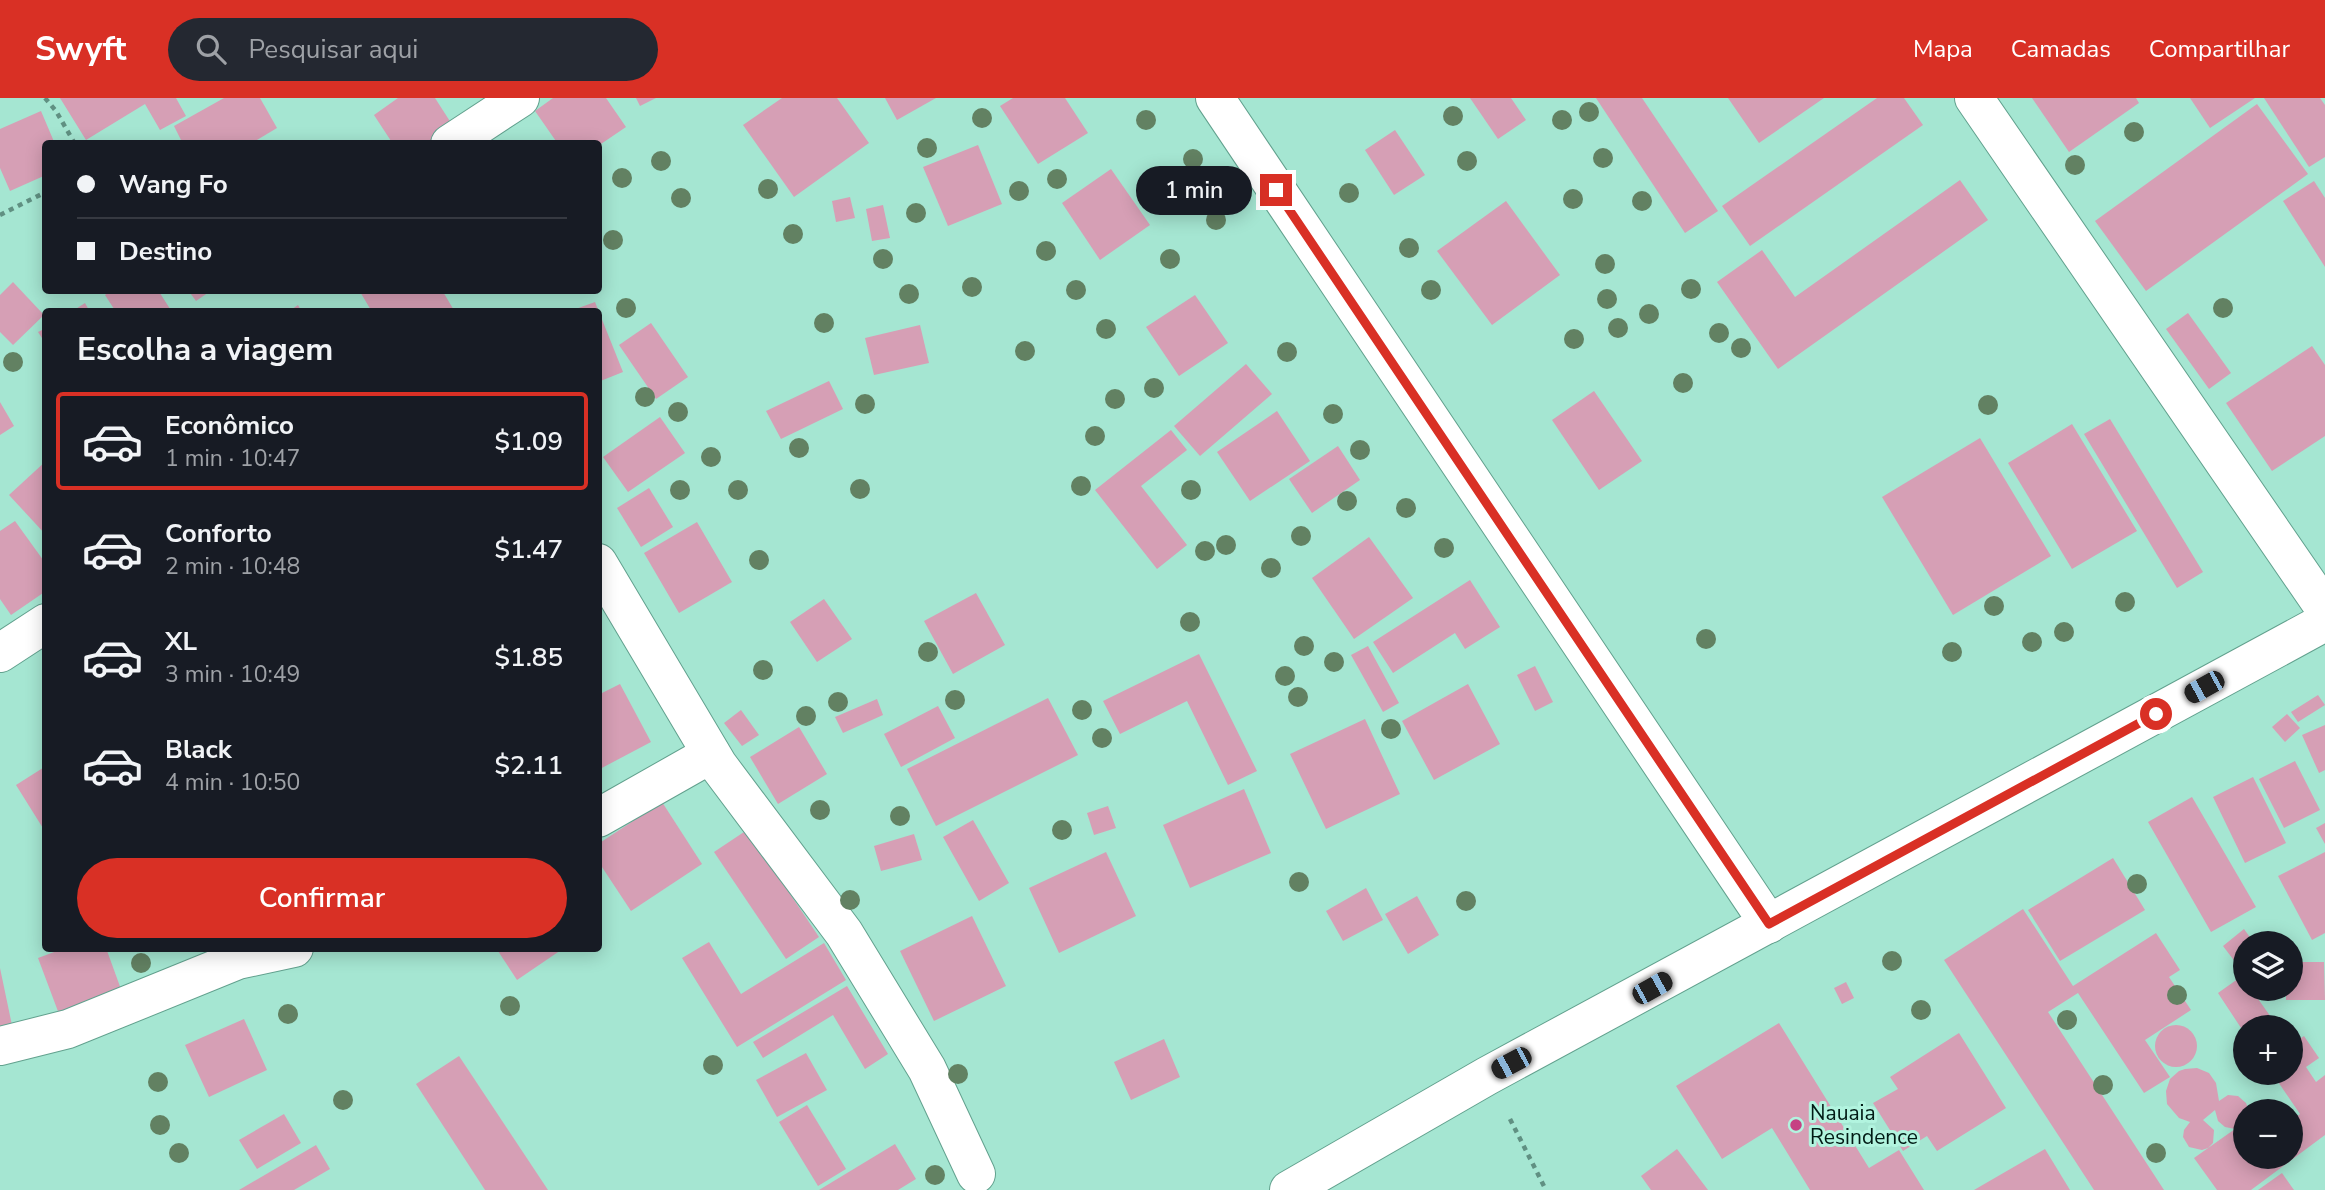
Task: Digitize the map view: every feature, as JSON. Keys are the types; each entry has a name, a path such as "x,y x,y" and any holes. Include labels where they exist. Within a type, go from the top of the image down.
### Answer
{"street":[{"path":"456,140 520,98"},
{"path":"1215,98 1769,924"},
{"path":"1974,98 2325,609"},
{"path":"602,570 711,754 844,933 928,1069 976,1174"},
{"path":"1289,1190 1487,1076 2325,622"},
{"path":"0,653 42,626"},
{"path":"602,816 711,754"},
{"path":"0,1046 68,1029 238,960 275,952"}],"path":[{"path":"44,98 56,111 73,140"},
{"path":"0,215 42,194"},
{"path":"1487,1076 1546,1190"}],"building":[{"path":"60,98 176,98 186,116 160,130 145,104 86,140"},
{"path":"224,98 260,98 277,128 257,140 181,140 174,126"},
{"path":"398,98 435,98 453,126 434,140 390,140 374,115"},
{"path":"553,98 606,98 626,127 602,143 602,140 555,140 535,111"},
{"path":"636,98 656,98 640,106"},
{"path":"782,98 837,98 869,143 794,197 743,125"},
{"path":"885,98 936,98 897,120"},
{"path":"1013,98 1065,98 1088,133 1038,164 1000,106"},
{"path":"1470,98 1511,98 1526,120 1498,139"},
{"path":"1596,98 1642,98 1718,211 1685,233"},
{"path":"1728,98 1824,98 1759,143"},
{"path":"1877,98 1904,98 1923,125 1750,246 1722,206"},
{"path":"2032,98 2136,98 2139,103 2069,152"},
{"path":"2190,98 2255,98 2210,128"},
{"path":"2264,98 2320,98 2325,105 2325,157 2309,167"},
{"path":"2257,104 2308,174 2146,291 2095,221"},
{"path":"41,111 53,140 42,140 42,177 10,191 0,168 0,129"},
{"path":"1395,130 1425,175 1394,195 1365,150"},
{"path":"978,145 1002,204 948,226 923,167"},
{"path":"1111,169 1150,225 1100,260 1062,203"},
{"path":"1960,180 1988,220 1778,369 1717,282 1762,250 1795,297"},
{"path":"2314,181 2325,198 2325,267 2283,201"},
{"path":"850,197 855,218 836,222 832,201"},
{"path":"1506,201 1560,275 1492,325 1437,251"},
{"path":"883,205 890,238 872,241 866,209"},
{"path":"13,282 42,313 42,317 13,345 0,332 0,295"},
{"path":"161,294 169,308 113,308 105,295"},
{"path":"191,294 206,294 196,301"},
{"path":"361,294 444,294 453,308 370,308"},
{"path":"1195,295 1228,343 1179,376 1146,327"},
{"path":"595,302 597,308 578,308"},
{"path":"2188,313 2231,373 2209,389 2166,329"},
{"path":"602,320 623,372 602,380"},
{"path":"651,323 688,377 656,399 619,345"},
{"path":"920,325 929,363 874,375 865,338"},
{"path":"2312,346 2325,365 2325,436 2272,471 2226,403"},
{"path":"1246,364 1272,394 1200,456 1174,426"},
{"path":"829,381 843,409 781,439 766,411"},
{"path":"1594,391 1642,461 1599,490 1552,420"},
{"path":"0,402 14,426 0,435"},
{"path":"1277,411 1310,461 1250,501 1217,452"},
{"path":"660,417 685,453 628,492 603,457"},
{"path":"2110,419 2203,572 2177,588 2084,434"},
{"path":"2072,424 2137,531 2072,569 2008,463"},
{"path":"1171,430 1187,450 1141,486 1187,545 1157,569 1095,490"},
{"path":"1980,438 2051,556 1953,615 1882,497"},
{"path":"1338,446 1360,480 1312,513 1289,479"},
{"path":"42,465 42,531 9,495"},
{"path":"649,488 673,527 641,547 617,508"},
{"path":"15,521 42,558 42,594 11,615 0,599 0,531"},
{"path":"697,522 732,582 679,613 644,553"},
{"path":"1369,537 1413,598 1354,639 1312,578"},
{"path":"1470,580 1500,627 1465,649 1455,633 1393,673 1373,642"},
{"path":"976,593 1005,645 953,674 924,621"},
{"path":"824,599 852,639 817,662 790,622"},
{"path":"1368,646 1399,703 1383,712 1351,655"},
{"path":"1199,654 1257,771 1228,785 1187,701 1120,734 1103,701"},
{"path":"1535,666 1553,702 1535,711 1517,675"},
{"path":"620,684 651,742 602,768 602,693"},
{"path":"1468,684 1500,744 1434,780 1402,721"},
{"path":"2318,695 2325,705 2298,722 2291,712"},
{"path":"1048,698 1078,755 936,826 907,769"},
{"path":"877,699 883,715 843,733 835,717"},
{"path":"938,706 955,738 901,767 884,734"},
{"path":"741,710 759,735 742,746 724,723"},
{"path":"2287,714 2300,728 2285,742 2272,727"},
{"path":"1365,719 1400,794 1326,829 1290,754"},
{"path":"2325,725 2325,770 2319,773 2302,735"},
{"path":"799,727 827,774 778,804 750,757"},
{"path":"2295,761 2320,810 2284,828 2259,779"},
{"path":"42,769 42,827 16,785"},
{"path":"2253,777 2286,843 2245,863 2213,797"},
{"path":"1244,789 1271,853 1190,888 1163,825"},
{"path":"2192,797 2256,907 2211,932 2148,822"},
{"path":"662,802 702,864 631,911 602,867 602,841"},
{"path":"1108,806 1116,828 1094,835 1087,813"},
{"path":"973,820 1009,883 979,901 943,837"},
{"path":"2325,823 2325,844 2316,828"},
{"path":"747,830 819,937 786,959 714,852"},
{"path":"914,834 922,860 881,871 874,846"},
{"path":"1106,852 1136,916 1059,953 1029,888"},
{"path":"2325,852 2325,933 2312,940 2278,876"},
{"path":"2113,858 2145,910 2060,961 2028,910"},
{"path":"1366,888 1383,920 1343,941 1326,911"},
{"path":"1417,896 1439,935 1408,954 1385,914"},
{"path":"2023,909 2073,986 2156,933 2180,970 2169,977 2191,1010 2145,1040 2170,1077 2144,1093 2078,993 2048,1012 2164,1190 2094,1190 1944,960"},
{"path":"972,916 1006,986 934,1021 900,951"},
{"path":"2233,938 2233,959 2223,946"},
{"path":"709,942 741,994 824,943 846,980 737,1047 682,958"},
{"path":"54,952 107,952 122,992 59,1014 38,958"},
{"path":"499,952 558,952 517,980"},
{"path":"2303,962 2324,962 2325,1000 2303,1000"},
{"path":"0,968 13,1030 0,1032"},
{"path":"1846,982 1854,998 1842,1004 1834,988"},
{"path":"2233,982 2233,1001 2260,1001 2269,1015 2233,1016 2218,993"},
{"path":"847,986 888,1054 865,1069 833,1015 763,1058 753,1042"},
{"path":"244,1019 267,1070 209,1097 185,1045"},
{"path":"1779,1023 1869,1168 1899,1150 1924,1190 1810,1190 1772,1128 1722,1159 1676,1086"},
{"path":"2176,1025 2191,1031 2197,1046 2191,1061 2176,1067 2161,1061 2155,1046 2161,1031"},
{"path":"1959,1033 2006,1108 1937,1151 1927,1136 1903,1151 1873,1103 1898,1089 1890,1077"},
{"path":"2303,1037 2319,1058 2306,1067 2316,1082 2325,1075 2325,1135 2303,1151 2303,1099 2290,1099 2280,1085 2303,1085"},
{"path":"1164,1039 1180,1077 1131,1100 1114,1062"},
{"path":"806,1053 827,1090 777,1117 756,1080"},
{"path":"459,1056 548,1190 485,1190 416,1084"},
{"path":"2197,1068 2209,1073 2216,1083 2219,1101 2228,1095 2241,1099 2233,1099 2233,1129 2225,1127 2218,1121 2215,1110 2203,1120 2214,1130 2213,1143 2202,1150 2189,1147 2183,1137 2190,1122 2179,1118 2167,1104 2166,1091 2170,1079 2179,1071"},
{"path":"807,1105 846,1169 818,1186 779,1122"},
{"path":"284,1114 301,1143 257,1169 239,1140"},
{"path":"2233,1130 2233,1169 2279,1169 2251,1190 2217,1190 2194,1158"},
{"path":"895,1144 916,1179 898,1190 819,1190"},
{"path":"316,1145 330,1169 294,1190 239,1190"},
{"path":"1677,1149 1708,1190 1651,1190 1641,1176"},
{"path":"2045,1149 2070,1190 1974,1190"},
{"path":"2282,1173 2294,1190 2258,1190"}],"place":[{"name":"Nauaia Resindence","path":"1796,1125"}],"route":[{"path":"1276,190 1769,924 2156,714"}]}
